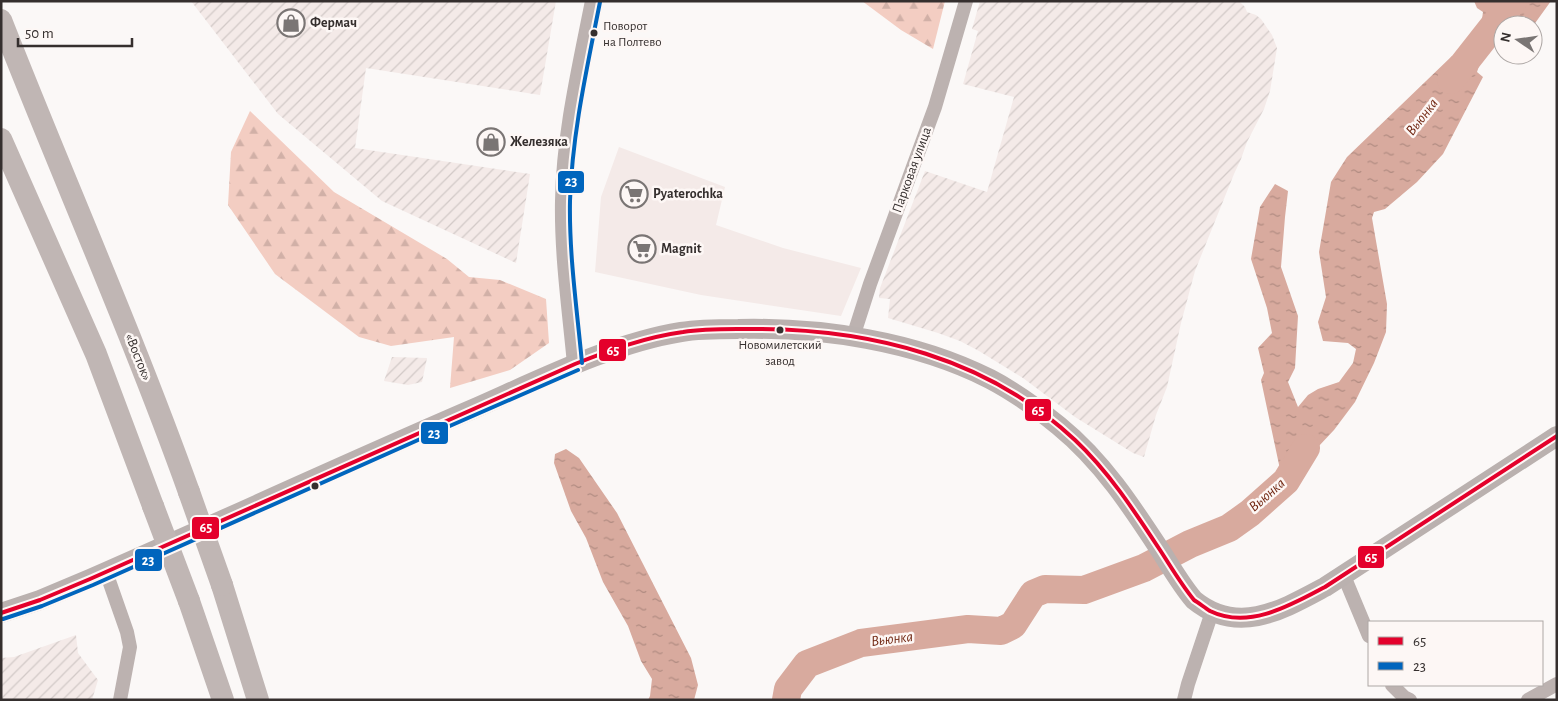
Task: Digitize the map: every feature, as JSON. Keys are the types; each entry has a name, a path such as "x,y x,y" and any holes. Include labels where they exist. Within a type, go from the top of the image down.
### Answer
{"highway":[{"name":"«Восток»","path":"1,20 165,425 222,585 258,700"},
{"path":"1,139 96,354 189,601 223,700"}],"main road":[{"path":"1,613 40,600 106,572 576,364 648,339 683,332 770,329 853,337 923,353 970,370 991,380 1033,406 1084,447 1102,467 1132,508 1190,595 1201,606 1212,612 1233,618 1244,619 1288,606 1344,576 1557,436"}],"street":[{"path":"576,364 564,224 564,182 581,64 594,1"},
{"name":"Парковая улица","path":"853,337 870,284 935,107 966,1"},
{"path":"106,572 127,632 130,647 120,700"},
{"path":"1344,576 1368,634"},
{"path":"1184,700 1212,612"},
{"path":"1528,700 1545,696 1557,684"},
{"path":"1393,686 1410,700"}],"shaded area":[{"path":"191,1 556,1 540,95 366,68 355,148 530,174 516,263 382,201 278,114"},
{"path":"980,1 1239,1 1247,12 1261,19 1272,35 1277,48 1270,91 1264,109 1247,142 1195,271 1167,387 1156,415 1144,457 1133,453 1075,417 1023,378 979,351 960,341 938,333 888,318 890,299 879,298 880,288 925,171 987,192 1014,97 963,84 978,31 972,29"},
{"path":"619,147 725,187 716,225 783,248 861,268 841,316 701,295 595,272 601,197"},
{"path":"392,357 427,358 422,382 408,385 384,381"},
{"path":"76,635 78,653 98,680 92,700 1,700 1,658 14,657"}],"green space":[{"path":"862,1 945,1 933,49 901,30"},
{"path":"250,111 334,192 447,259 469,277 500,280 546,299 549,343 510,370 450,388 454,337 391,346 359,337 275,274 228,205 231,152"}],"water":[{"path":"1474,1 1551,1 1541,15 1493,15 1493,34 1481,26 1483,12 1477,8"},
{"path":"1467,45 1482,57 1477,72 1483,77 1443,154 1417,182 1385,209 1374,212 1372,218 1387,304 1386,332 1374,363 1355,402 1334,430 1286,481 1281,474 1261,380 1264,373 1258,348 1272,333 1267,308 1251,259 1260,207 1275,184 1288,191 1281,267 1298,316 1295,368 1288,382 1298,407 1308,395 1318,389 1339,382 1353,363 1356,349 1348,343 1323,341 1318,322 1326,297 1319,252 1331,182 1347,157 1452,56 1456,58"},
{"path":"566,449 579,458 617,513 691,658 698,685 694,700 648,700 652,679 641,661 628,626 603,582 586,538 571,511 554,463 555,454"}],"waterway":[{"name":"Вьюнка","path":"1451,80 1513,1"},
{"name":"Вьюнка","path":"786,700 788,689 807,664 861,643 968,629 1001,631 1013,625 1033,594 1045,589 1084,590 1144,568 1190,544 1229,528 1250,513 1286,481 1306,448"}],"transit line":[{"name":"23","path":"582,363 572,262 570,221 571,176 585,76 600,2"},
{"name":"65","path":"1,613 40,600 90,579 575,364 642,341 669,334 692,331 710,329 798,330 884,342 926,354 966,369 1005,388 1041,412 1087,452 1109,477 1194,600 1210,611 1240,618 1255,617 1284,608 1325,587 1557,436"},
{"name":"23","path":"3,619 42,606 93,585 578,370"}],"place":[{"name":"Фермач","path":"291,23"},
{"name":"Поворот на Полтево","path":"594,33"},
{"name":"Железяка","path":"491,142"},
{"name":"Pyaterochka","path":"634,194"},
{"name":"Magnit","path":"642,249"},
{"name":"Новомилетский завод","path":"780,330"}]}
